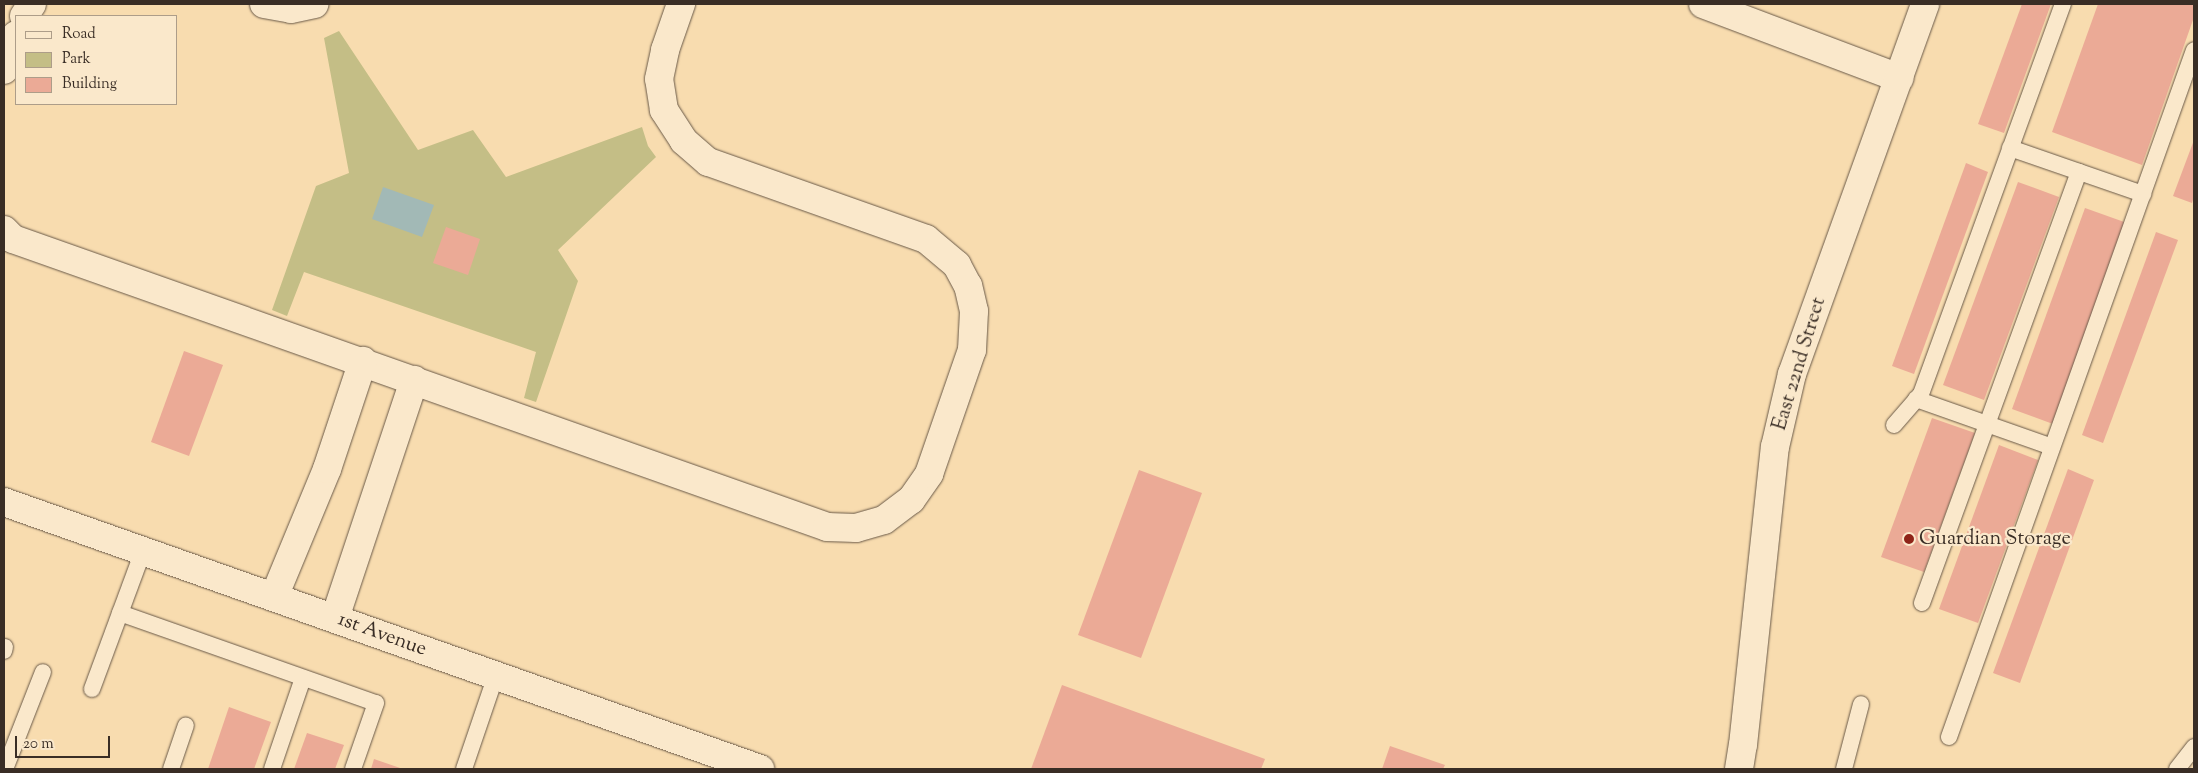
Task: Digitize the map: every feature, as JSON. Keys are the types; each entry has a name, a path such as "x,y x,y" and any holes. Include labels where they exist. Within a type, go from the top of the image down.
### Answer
{"street":[{"path":"25,15 32,4"},
{"path":"264,4 291,9 314,4"},
{"path":"4,230 13,239 363,361 827,527 856,528 884,520 911,500 929,474 972,350 974,311 968,286 957,265 926,239 708,162 684,141 664,110 658,79 665,50 682,4"},
{"path":"1703,4 1899,78"},
{"name":"East 22nd Street","path":"1739,769 1775,447 1792,374 1925,4"},
{"path":"4,70 15,38"},
{"path":"274,597 327,469 363,361"},
{"path":"335,618 414,380"},
{"name":"1st Avenue","path":"4,502 760,769"}],"lane":[{"path":"1894,426 1920,394 2064,4"},
{"path":"1949,737 2194,50"},
{"path":"2010,148 2143,194"},
{"path":"1922,603 2079,172"},
{"path":"1916,399 2052,446"},
{"path":"92,689 144,551"},
{"path":"120,613 376,703 353,769"},
{"path":"6,769 42,672"},
{"path":"464,769 496,675"},
{"path":"272,769 304,678"},
{"path":"1844,769 1861,704"},
{"path":"172,769 186,725"},
{"path":"2177,769 2194,747"}],"green space":[{"path":"339,31 418,150 473,130 506,177 642,127 648,146 656,157 558,250 578,281 536,402 524,398 536,352 304,272 287,316 272,310 316,186 349,173 324,38"}],"water":[{"path":"383,187 434,205 422,237 372,219"}],"building":[{"path":"2022,4 2051,4 2004,133 1978,124"},
{"path":"2098,4 2194,4 2194,17 2142,165 2052,132"},
{"path":"2194,140 2194,196 2192,203 2173,196"},
{"path":"1966,163 1988,172 1914,374 1892,366"},
{"path":"2018,182 2059,197 1984,400 1943,385"},
{"path":"2085,208 2127,223 2053,424 2012,409"},
{"path":"446,227 480,239 468,275 433,263"},
{"path":"2156,232 2178,240 2103,443 2082,435"},
{"path":"184,351 223,365 189,456 151,442"},
{"path":"1932,418 1975,433 1924,572 1881,557"},
{"path":"1999,445 2038,460 1978,623 1939,609"},
{"path":"2068,469 2094,480 2020,683 1993,673"},
{"path":"1139,470 1202,493 1141,658 1078,635"},
{"path":"1062,685 1265,759 1261,769 1031,769"},
{"path":"229,707 271,722 254,769 208,769"},
{"path":"307,733 344,745 335,769 294,769"},
{"path":"1390,746 1445,765 1443,769 1382,769"},
{"path":"374,759 403,769 371,769"}],"place":[{"name":"Guardian Storage","path":"1909,539"}]}
